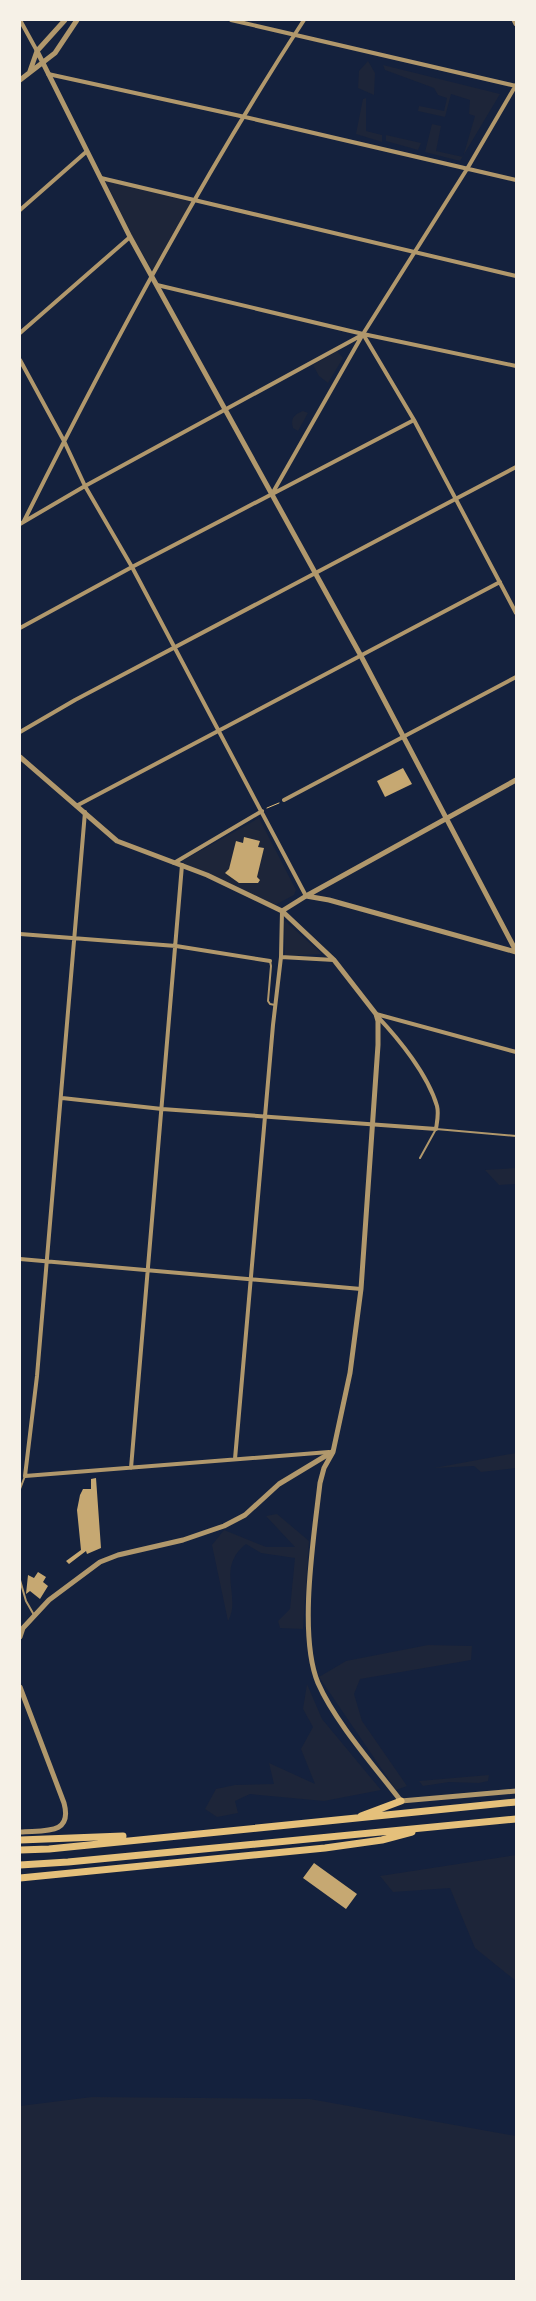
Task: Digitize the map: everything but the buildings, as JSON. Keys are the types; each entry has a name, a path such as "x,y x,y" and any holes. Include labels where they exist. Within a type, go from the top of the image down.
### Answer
{"highway":[{"path":"352,1820 401,1802"},
{"path":"20,1850 352,1820 516,1802"},
{"path":"20,1865 516,1819"},
{"path":"20,1878 325,1848 382,1840 432,1827"},
{"path":"20,1840 174,1835"}],"street":[{"path":"20,20 130,237 361,656 516,952"},
{"path":"30,72 37,51 65,20"},
{"path":"20,80 55,53 77,20"},
{"path":"230,20 516,86 467,169 363,334 272,494"},
{"path":"22,522 152,276 245,116 304,20"},
{"path":"514,20 516,24"},
{"path":"48,74 245,116 516,180"},
{"path":"20,210 86,152"},
{"path":"101,178 516,276"},
{"path":"20,333 130,237"},
{"path":"157,285 363,334 516,366"},
{"path":"22,522 84,486 363,334"},
{"path":"363,334 414,420 516,612"},
{"path":"20,360 64,441 84,486 132,567 306,896"},
{"path":"20,628 132,567 414,420"},
{"path":"20,732 75,700 516,468"},
{"path":"78,805 500,582"},
{"path":"284,800 516,677"},
{"path":"20,757 117,840 207,875 282,911 334,960 394,1034 423,1077 437,1106 438,1118 436,1129 162,1109 62,1098"},
{"path":"282,911 516,780"},
{"path":"174,863 262,811"},
{"path":"85,812 37,1376 25,1476 333,1452"},
{"path":"131,1468 182,865"},
{"path":"306,896 329,900 516,952"},
{"path":"235,1459 275,1005 281,957 282,911"},
{"path":"20,934 176,946 270,961"},
{"path":"281,957 334,960"},
{"path":"376,1014 516,1052"},
{"path":"376,1014 378,1029 370,1125 361,1289 350,1373 333,1452 324,1468 320,1483 309,1599 310,1651 319,1684 335,1713 401,1802 516,1791"},
{"path":"20,1259 361,1289"},
{"path":"20,1637 23,1628 49,1600 100,1562 118,1555 184,1540 224,1526 245,1515 279,1484 333,1452"},
{"path":"20,1687 64,1803 66,1815 64,1824 58,1829 20,1832"}],"lane":[{"path":"270,961 268,1001 270,1004 275,1005"},
{"path":"420,1158 436,1129 516,1136"},
{"path":"20,1489 25,1476"},
{"path":"20,1580 26,1602 34,1615"}],"path":[{"path":"262,811 284,800"}],"shaded area":[{"path":"368,61 375,73 374,95 358,88 359,71"},
{"path":"383,65 500,94 464,155 475,116 469,114 470,100 451,94 445,117 418,111 419,106 444,111 447,98 438,95 434,88 385,70"},
{"path":"366,98 366,131 382,135 382,142 356,134 363,99"},
{"path":"432,124 441,126 436,151 462,157 460,161 425,152"},
{"path":"386,135 421,143 418,150 386,141"},
{"path":"105,180 192,202 153,271 132,236"},
{"path":"337,351 343,358 328,383 319,376 313,365"},
{"path":"303,411 308,413 298,431 293,428 293,419"},
{"path":"259,818 296,890 294,895 275,905 184,864 182,861"},
{"path":"284,920 322,954 285,956"},
{"path":"516,1168 516,1184 499,1185 485,1170"},
{"path":"516,1453 516,1468 481,1472 474,1466 434,1468"},
{"path":"277,1514 309,1541 303,1629 280,1628 278,1621 290,1609 295,1558 261,1553 246,1544 237,1553 232,1563 230,1573 232,1612 228,1621 212,1545 224,1530 266,1547 295,1547 266,1516"},
{"path":"428,1645 472,1646 471,1660 360,1679 354,1694 362,1721 407,1786 396,1790 319,1677 346,1661"},
{"path":"307,1684 322,1719 381,1790 324,1801 250,1794 235,1801 238,1813 217,1817 205,1809 216,1789 235,1785 274,1784 269,1763 315,1784 301,1749 313,1727 303,1709"},
{"path":"489,1775 488,1781 479,1783 449,1782 423,1786 419,1781"},
{"path":"516,1855 516,1981 475,1948 450,1888 393,1892 380,1876"},
{"path":"92,2097 310,2099 516,2136 516,2281 20,2281 20,2106"}]}
